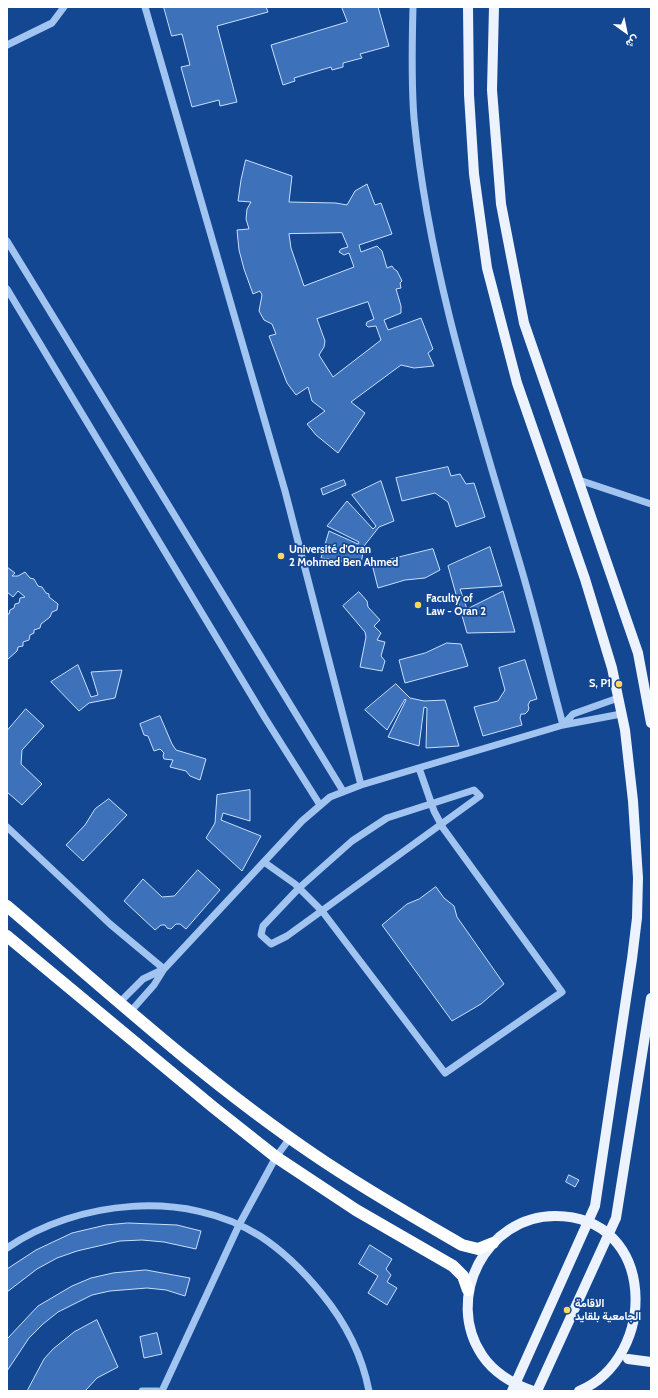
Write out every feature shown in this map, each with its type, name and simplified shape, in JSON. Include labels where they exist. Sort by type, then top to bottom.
[{"type":"highway","points":[[7,906],[212,1079],[290,1138],[369,1191],[462,1245],[478,1249],[493,1243]]},
{"type":"highway","points":[[7,936],[207,1102],[276,1157],[356,1210],[453,1266],[463,1276],[468,1290]]},
{"type":"main road","points":[[468,7],[469,95],[474,174],[487,268],[517,383],[585,579],[612,668],[621,714],[633,801],[638,878],[637,918],[630,975],[595,1206],[514,1388]]},
{"type":"main road","points":[[494,7],[492,90],[501,204],[524,323],[638,653],[651,723]]},
{"type":"main road","points":[[537,1391],[616,1218],[651,998]]},
{"type":"main road","points":[[533,1391],[514,1388],[482,1355],[472,1335],[467,1313],[468,1290],[477,1265],[493,1243],[511,1229],[538,1218],[561,1217],[589,1222],[610,1234],[623,1246],[633,1260],[641,1276],[645,1299]]},
{"type":"main road","points":[[579,1391],[594,1386],[612,1374],[628,1359],[636,1344]]},
{"type":"main road","points":[[628,1359],[651,1362]]},
{"type":"street","points":[[7,45],[52,23],[64,7]]},
{"type":"street","points":[[145,7],[285,490],[361,785]]},
{"type":"street","points":[[413,7],[412,83],[414,118],[429,227],[438,272],[476,420],[522,572],[563,724]]},
{"type":"street","points":[[7,241],[342,791]]},
{"type":"street","points":[[7,289],[266,718],[320,804]]},
{"type":"street","points":[[579,480],[651,504]]},
{"type":"street","points":[[563,724],[573,714],[618,698]]},
{"type":"street","points":[[131,1011],[154,985],[164,969],[264,862],[320,804],[330,797],[342,791],[361,785],[563,724],[621,714]]},
{"type":"street","points":[[264,862],[299,888],[322,911],[445,1073],[562,992],[441,824],[431,803],[419,768]]},
{"type":"street","points":[[474,790],[480,796],[441,824],[287,936],[271,944],[261,936],[263,926],[299,888],[352,841],[380,822],[387,818],[431,803],[474,790]]},
{"type":"street","points":[[7,827],[110,924],[164,969]]},
{"type":"street","points":[[120,1002],[143,979],[164,969]]},
{"type":"street","points":[[162,1391],[239,1225],[276,1157],[290,1138]]},
{"type":"street","points":[[7,1248],[33,1231],[58,1221],[82,1213],[112,1208],[150,1206],[185,1210],[210,1215],[239,1225],[261,1236],[285,1256],[310,1279],[330,1304],[347,1330],[360,1358],[369,1391]]},
{"type":"street","points":[[142,1391],[158,1391]]},
{"type":"building","points":[[164,7],[266,7],[268,12],[217,26],[237,102],[220,106],[219,100],[192,107],[181,67],[190,65],[182,34],[172,36]]},
{"type":"building","points":[[342,7],[378,7],[389,46],[360,54],[362,58],[343,63],[343,67],[332,70],[331,67],[294,78],[295,81],[283,85],[271,45],[347,22]]},
{"type":"building","points":[[246,160],[292,176],[289,202],[336,203],[347,205],[355,191],[367,184],[375,205],[381,203],[392,234],[359,245],[361,252],[377,246],[382,251],[387,268],[392,266],[397,271],[402,281],[400,283],[401,288],[396,289],[401,306],[401,313],[384,320],[388,330],[421,318],[433,349],[428,353],[434,366],[414,368],[401,365],[351,402],[365,413],[338,453],[316,435],[307,424],[325,411],[312,401],[308,387],[296,395],[287,383],[269,336],[276,334],[272,324],[264,320],[259,311],[262,295],[260,291],[253,294],[244,269],[239,250],[237,230],[249,229],[246,219],[247,209],[251,202],[238,201]],"holes":[[[342,233],[348,247],[341,249],[339,252],[344,255],[349,253],[354,267],[304,286],[291,248],[289,234]],[[368,302],[374,319],[367,322],[366,325],[368,327],[376,326],[381,340],[333,377],[319,355],[324,347],[325,341],[317,319]]]},
{"type":"building","points":[[448,467],[451,476],[460,474],[466,484],[474,483],[485,517],[456,527],[448,502],[435,493],[402,501],[396,478]]},
{"type":"building","points":[[344,480],[346,485],[323,495],[321,489]]},
{"type":"building","points":[[381,481],[394,521],[379,527],[364,546],[361,564],[321,558],[329,531],[358,544],[359,542],[327,526],[347,501],[373,529],[376,526],[352,495]]},
{"type":"building","points":[[490,547],[502,586],[460,589],[467,609],[503,591],[515,632],[467,633],[448,566]]},
{"type":"building","points":[[433,549],[440,570],[425,578],[405,580],[378,588],[372,564]]},
{"type":"building","points":[[7,567],[15,573],[12,576],[18,576],[25,572],[30,578],[34,579],[38,586],[42,587],[46,593],[49,594],[49,597],[58,604],[57,610],[52,612],[50,617],[41,624],[40,628],[34,630],[34,633],[30,635],[29,640],[23,642],[23,646],[18,647],[17,651],[7,660],[7,614],[9,614],[10,610],[14,608],[15,604],[19,603],[20,598],[25,597],[18,591],[13,597],[7,592]]},
{"type":"building","points":[[359,592],[367,601],[368,607],[380,620],[374,626],[381,633],[377,640],[385,642],[381,656],[385,661],[382,671],[360,667],[366,637],[365,632],[343,606]]},
{"type":"building","points":[[447,643],[461,644],[468,666],[405,683],[399,660],[425,653]]},
{"type":"building","points":[[525,660],[537,699],[530,701],[528,711],[525,714],[521,714],[520,718],[522,725],[483,736],[474,707],[498,701],[505,690],[499,668]]},
{"type":"building","points":[[78,665],[91,697],[98,695],[91,672],[122,670],[115,698],[89,703],[79,711],[51,682]]},
{"type":"building","points":[[396,684],[410,698],[424,701],[445,700],[459,746],[426,748],[427,708],[424,707],[419,746],[388,737],[406,700],[405,699],[387,730],[365,710]]},
{"type":"building","points":[[26,709],[44,726],[22,750],[21,764],[42,784],[22,805],[7,792],[7,731]]},
{"type":"building","points":[[160,716],[176,750],[206,759],[200,780],[190,776],[186,771],[170,767],[173,760],[164,759],[164,753],[160,749],[154,751],[148,736],[144,735],[140,724]]},
{"type":"building","points":[[250,790],[250,821],[223,813],[221,820],[261,836],[242,871],[206,838],[215,823],[217,795]]},
{"type":"building","points":[[109,799],[127,815],[83,861],[66,845],[85,825],[95,809]]},
{"type":"building","points":[[198,870],[220,890],[186,929],[180,924],[176,924],[171,929],[167,928],[165,925],[161,925],[155,930],[124,901],[143,879],[162,897],[174,896]]},
{"type":"building","points":[[436,887],[444,898],[454,906],[457,917],[504,984],[481,1004],[452,1021],[382,925],[407,904],[419,899]]},
{"type":"building","points":[[569,1175],[579,1180],[575,1187],[566,1182]]},
{"type":"building","points":[[128,1223],[177,1225],[201,1231],[196,1249],[164,1242],[142,1240],[120,1241],[77,1251],[57,1258],[37,1269],[7,1292],[7,1269],[36,1250],[72,1233],[106,1225]]},
{"type":"building","points":[[370,1245],[392,1259],[386,1269],[391,1275],[387,1282],[397,1288],[387,1305],[368,1293],[378,1276],[359,1264]]},
{"type":"building","points":[[146,1270],[190,1278],[185,1296],[166,1290],[147,1288],[110,1291],[92,1295],[58,1312],[43,1324],[29,1338],[7,1371],[7,1339],[38,1306],[72,1286],[91,1278],[113,1273]]},
{"type":"building","points":[[97,1320],[118,1367],[97,1378],[85,1391],[27,1391],[44,1359],[53,1349],[74,1332]]},
{"type":"building","points":[[157,1333],[162,1354],[144,1358],[140,1337]]},
{"type":"place","name":"Université d'Oran 2 Mohmed Ben Ahmed","points":[[281,556]]},
{"type":"place","name":"Faculty of Law - Oran 2","points":[[418,605]]},
{"type":"place","name":"S, P1","points":[[619,684]]},
{"type":"place","name":"الاقامة الجامعية بلقايد","points":[[567,1310]]}]
